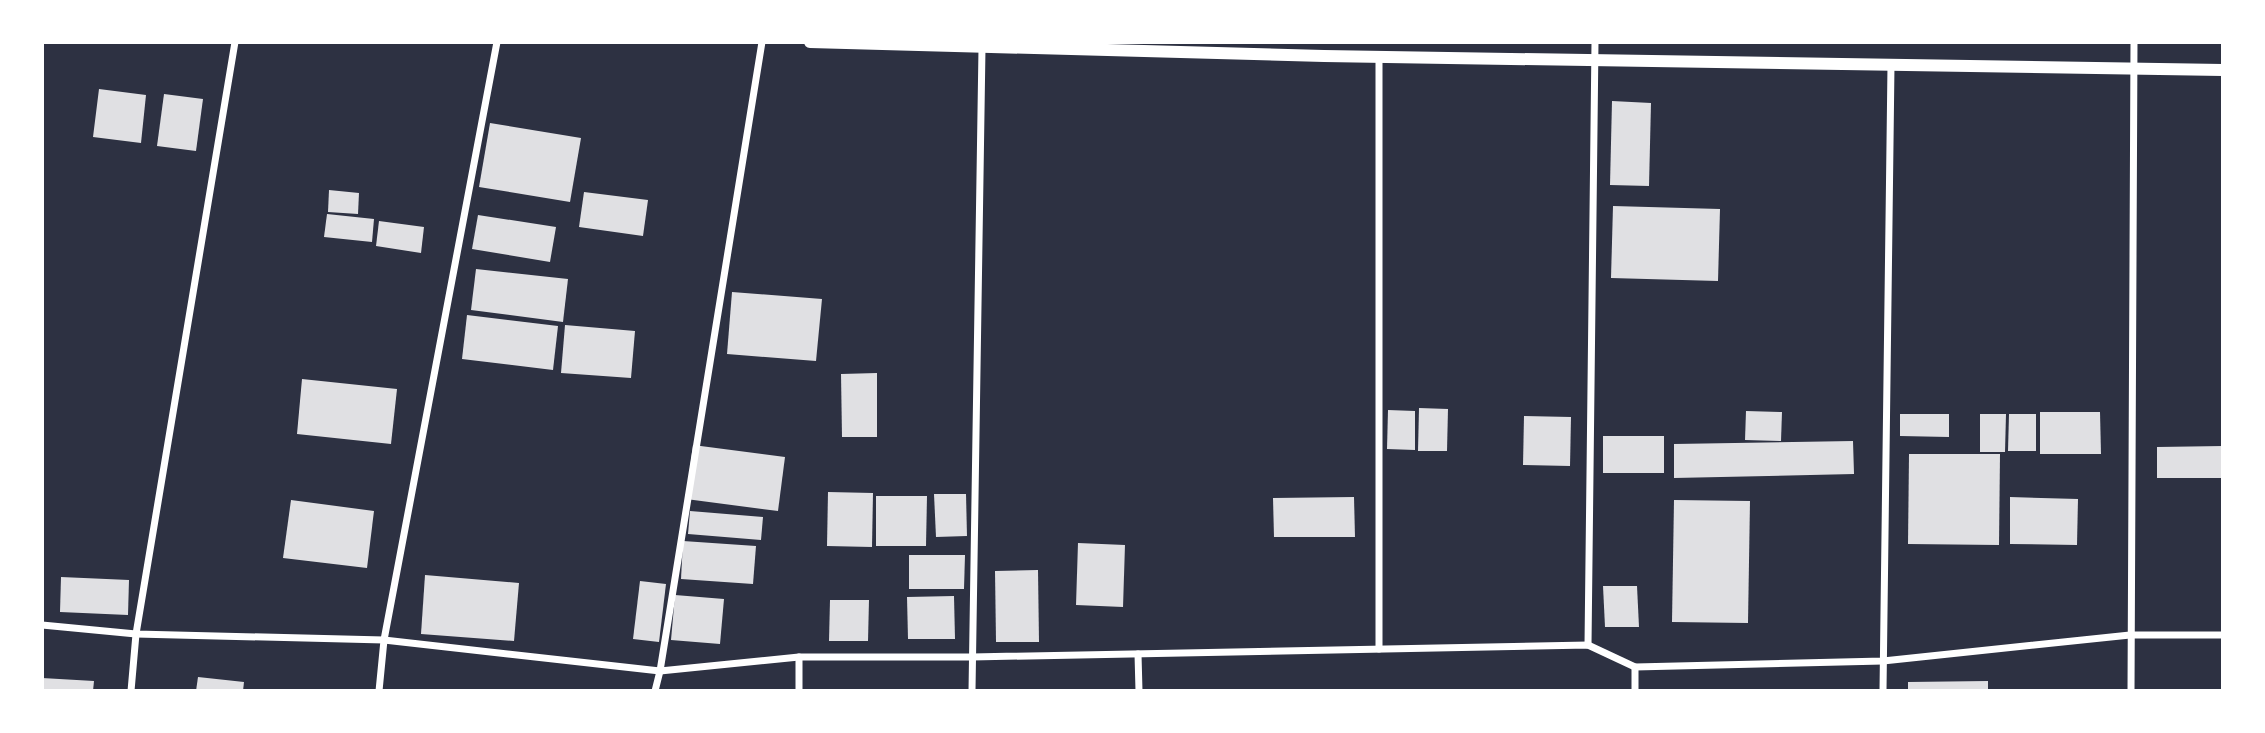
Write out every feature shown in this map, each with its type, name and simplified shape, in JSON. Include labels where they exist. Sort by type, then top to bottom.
[{"type":"street","points":[[131,691],[136,634],[235,42]]},
{"type":"street","points":[[379,691],[384,640],[497,42]]},
{"type":"street","points":[[654,691],[660,671],[762,42]]},
{"type":"street","points":[[810,42],[1379,57],[2223,70]]},
{"type":"street","points":[[1588,645],[1595,42]]},
{"type":"street","points":[[2131,691],[2134,42]]},
{"type":"street","points":[[972,691],[982,48]]},
{"type":"street","points":[[1379,57],[1379,649]]},
{"type":"street","points":[[1883,691],[1891,65]]},
{"type":"street","points":[[42,625],[136,634],[384,640],[660,671],[799,657],[972,657],[1588,645],[1635,667],[1883,661],[2130,635],[2223,635]]},
{"type":"street","points":[[1138,654],[1139,691]]},
{"type":"street","points":[[799,657],[799,691]]},
{"type":"street","points":[[1635,667],[1635,691]]},
{"type":"building","points":[[99,89],[146,95],[141,143],[93,137]]},
{"type":"building","points":[[164,94],[203,99],[196,151],[157,146]]},
{"type":"building","points":[[1612,101],[1651,103],[1649,186],[1610,185]]},
{"type":"building","points":[[490,123],[581,138],[570,202],[479,187]]},
{"type":"building","points":[[329,190],[359,193],[358,214],[328,212]]},
{"type":"building","points":[[584,192],[648,200],[643,236],[579,227]]},
{"type":"building","points":[[1613,206],[1720,209],[1718,281],[1611,278]]},
{"type":"building","points":[[327,214],[374,219],[372,242],[324,237]]},
{"type":"building","points":[[478,215],[556,227],[550,262],[472,249]]},
{"type":"building","points":[[379,221],[424,227],[421,253],[376,246]]},
{"type":"building","points":[[476,269],[568,279],[563,322],[471,310]]},
{"type":"building","points":[[732,292],[822,299],[816,361],[727,354]]},
{"type":"building","points":[[467,315],[558,326],[553,370],[462,359]]},
{"type":"building","points":[[565,325],[635,331],[631,378],[561,373]]},
{"type":"building","points":[[877,373],[877,437],[842,437],[841,374]]},
{"type":"building","points":[[302,379],[397,389],[391,444],[297,434]]},
{"type":"building","points":[[1419,408],[1448,409],[1447,451],[1418,451]]},
{"type":"building","points":[[1388,410],[1415,411],[1415,450],[1387,449]]},
{"type":"building","points":[[1746,411],[1782,412],[1781,441],[1745,440]]},
{"type":"building","points":[[2040,412],[2100,412],[2101,454],[2040,454]]},
{"type":"building","points":[[1900,414],[1949,414],[1949,437],[1900,436]]},
{"type":"building","points":[[1980,414],[2006,414],[2005,452],[1980,452]]},
{"type":"building","points":[[2009,414],[2036,414],[2036,451],[2008,451]]},
{"type":"building","points":[[1524,416],[1571,417],[1570,466],[1523,465]]},
{"type":"building","points":[[1603,436],[1664,436],[1664,473],[1603,473]]},
{"type":"building","points":[[1853,441],[1854,474],[1674,478],[1674,444]]},
{"type":"building","points":[[693,445],[785,457],[778,511],[686,499]]},
{"type":"building","points":[[2223,446],[2223,478],[2157,478],[2157,447]]},
{"type":"building","points":[[1909,454],[2000,454],[1999,545],[1908,544]]},
{"type":"building","points":[[828,492],[873,493],[872,547],[827,546]]},
{"type":"building","points":[[934,494],[966,494],[967,536],[936,537]]},
{"type":"building","points":[[876,496],[927,496],[926,546],[876,546]]},
{"type":"building","points":[[1354,497],[1355,537],[1274,537],[1273,498]]},
{"type":"building","points":[[2010,497],[2078,499],[2077,545],[2010,544]]},
{"type":"building","points":[[291,500],[374,511],[367,568],[283,558]]},
{"type":"building","points":[[1674,500],[1750,501],[1748,623],[1672,622]]},
{"type":"building","points":[[690,511],[763,517],[761,540],[688,534]]},
{"type":"building","points":[[683,541],[756,546],[753,584],[681,579]]},
{"type":"building","points":[[1078,543],[1125,545],[1123,607],[1076,605]]},
{"type":"building","points":[[909,555],[965,555],[964,589],[909,589]]},
{"type":"building","points":[[1038,570],[1039,642],[996,642],[995,571]]},
{"type":"building","points":[[425,575],[519,583],[514,641],[421,634]]},
{"type":"building","points":[[61,577],[129,580],[128,615],[60,612]]},
{"type":"building","points":[[640,581],[666,584],[659,642],[633,639]]},
{"type":"building","points":[[1603,586],[1637,586],[1639,627],[1605,627]]},
{"type":"building","points":[[675,595],[724,599],[720,644],[671,640]]},
{"type":"building","points":[[954,596],[955,639],[908,639],[907,597]]},
{"type":"building","points":[[830,600],[869,600],[868,641],[829,641]]},
{"type":"building","points":[[198,677],[244,682],[243,691],[196,691]]},
{"type":"building","points":[[42,678],[94,681],[93,691],[42,691]]},
{"type":"building","points":[[1988,681],[1988,691],[1908,691],[1908,682]]}]
